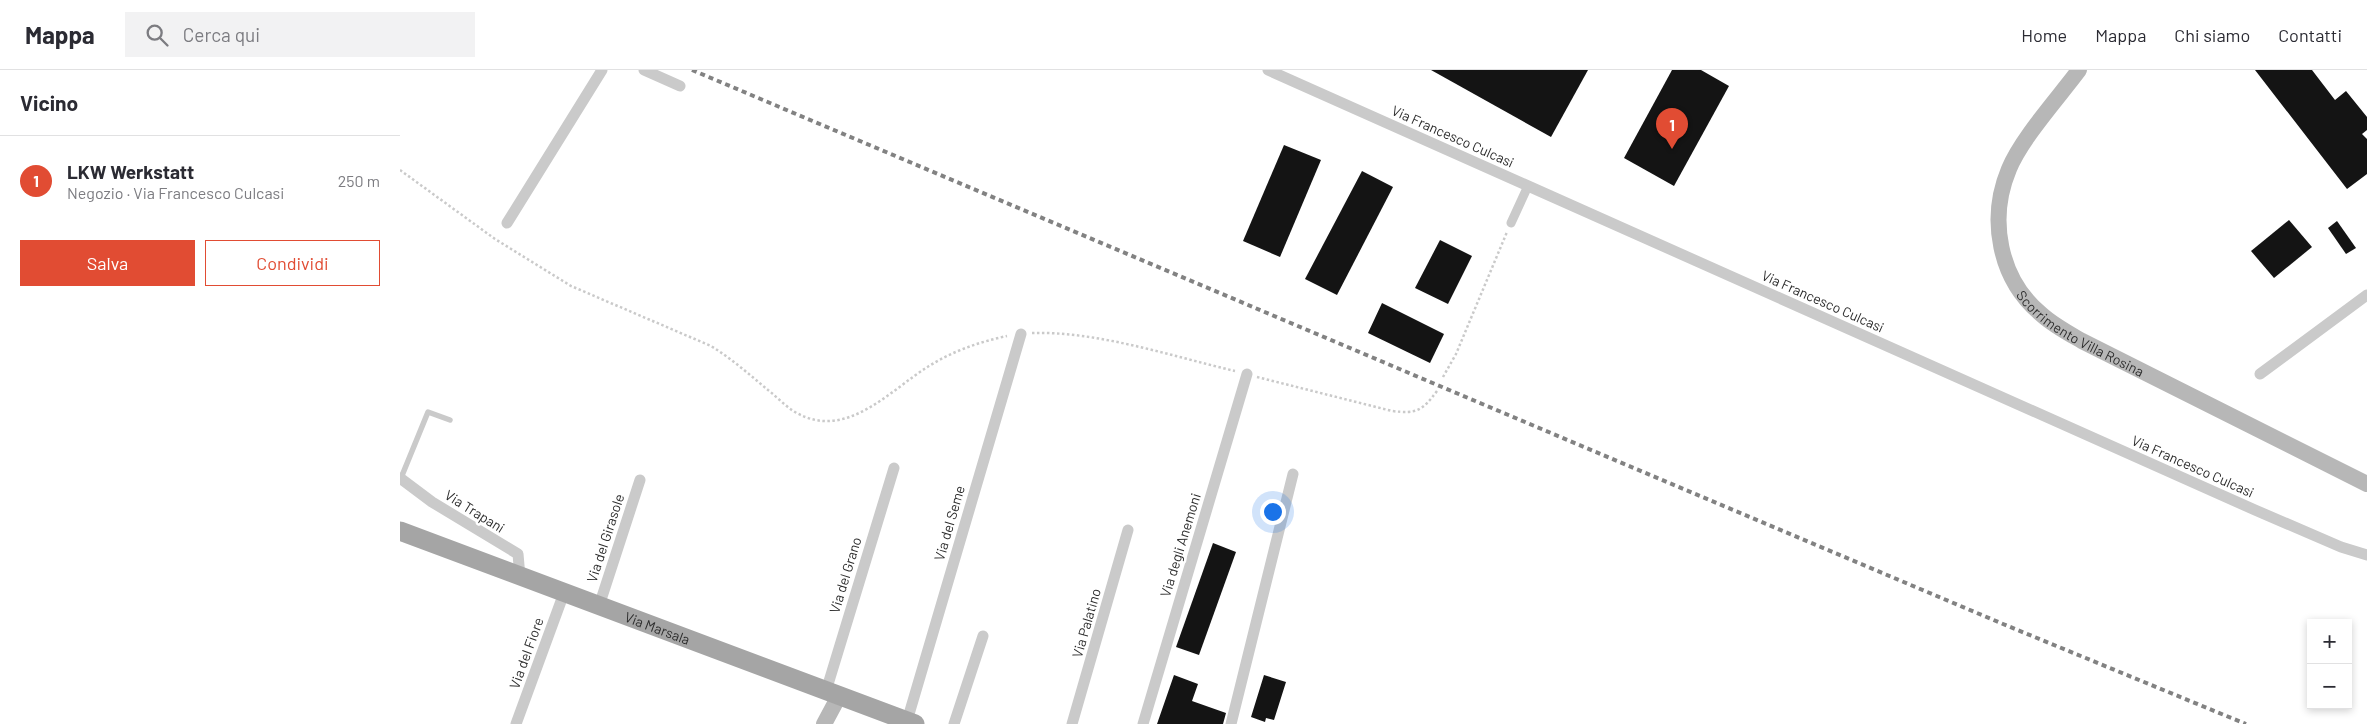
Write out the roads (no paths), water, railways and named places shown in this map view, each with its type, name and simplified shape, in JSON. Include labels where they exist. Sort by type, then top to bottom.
[{"type":"main road","name":"Scorrimento Villa Rosina","points":[[2079,70],[2025,142],[2009,167],[2001,192],[1998,214],[2000,243],[2006,266],[2019,290],[2041,315],[2082,340],[2367,484]]},
{"type":"main road","name":"Via Marsala","points":[[400,532],[911,722]]},
{"type":"main road","points":[[824,724],[832,693]]},
{"type":"street","points":[[507,223],[602,70]]},
{"type":"street","points":[[644,70],[680,86]]},
{"type":"street","name":"Via Francesco Culcasi","points":[[1268,70],[2246,506],[2341,547],[2367,555]]},
{"type":"street","points":[[1510,223],[1528,186]]},
{"type":"street","points":[[2260,374],[2367,295]]},
{"type":"street","name":"Via del Seme","points":[[911,722],[1021,334]]},
{"type":"street","name":"Via degli Anemoni","points":[[1143,724],[1247,374]]},
{"type":"street","name":"Via del Grano","points":[[832,693],[894,468]]},
{"type":"street","points":[[1231,724],[1293,474]]},
{"type":"street","name":"Via Trapani","points":[[400,478],[440,507],[518,554],[520,577]]},
{"type":"street","name":"Via del Girasole","points":[[599,606],[640,480]]},
{"type":"street","name":"Via Palatino","points":[[1072,724],[1128,530]]},
{"type":"street","name":"Via del Fiore","points":[[516,724],[564,593]]},
{"type":"street","points":[[954,724],[983,636]]},
{"type":"lane","points":[[400,478],[428,412],[450,420]]},
{"type":"railway","points":[[692,70],[2003,624],[2246,724]]},
{"type":"place","name":"LKW Werkstatt","points":[[1672,149]]}]
